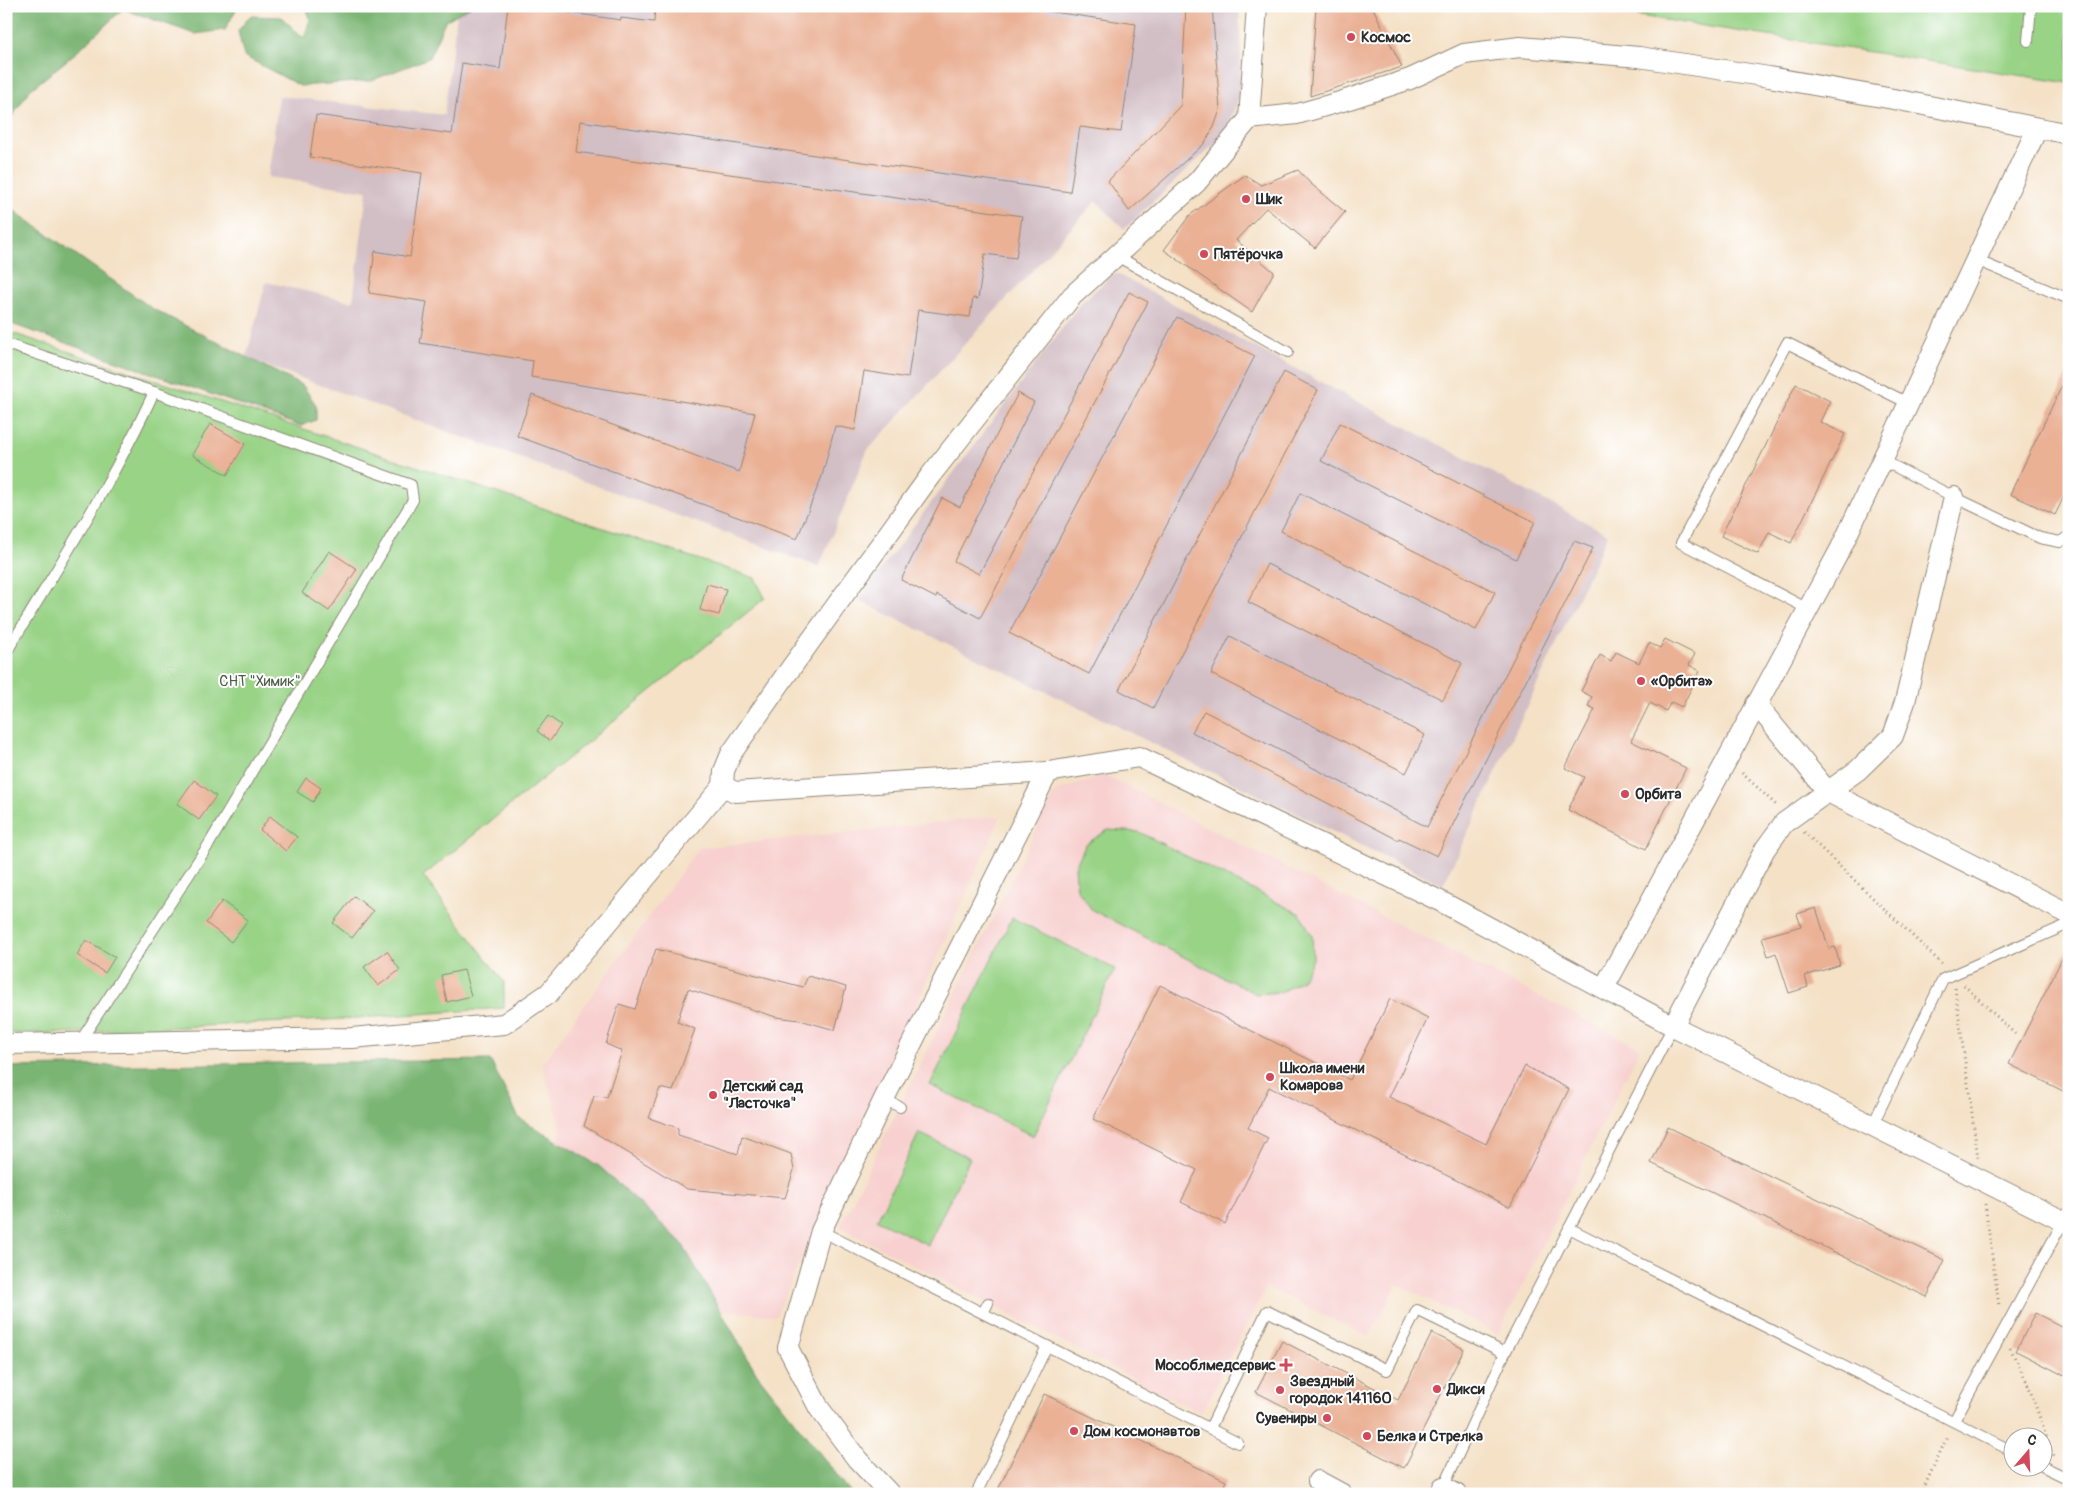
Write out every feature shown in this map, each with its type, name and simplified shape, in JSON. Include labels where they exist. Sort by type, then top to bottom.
[{"type":"street","points":[[6,1044],[352,1038],[504,1024],[549,993],[723,786],[724,771],[731,754],[930,476],[1072,296],[1197,182],[1249,119],[1257,6]]},
{"type":"street","points":[[1249,119],[1297,114],[1343,101],[1410,79],[1464,54],[1520,48],[1639,57],[1899,100],[2069,134]]},
{"type":"street","points":[[1604,988],[1841,548],[2037,129]]},
{"type":"street","points":[[1673,1026],[1765,849],[1784,823],[1858,770],[1893,736],[1905,702],[1954,497]]},
{"type":"street","points":[[1756,704],[1828,792],[2069,914]]},
{"type":"street","points":[[723,786],[735,792],[1048,772],[1139,757],[1440,901],[1673,1026],[2066,1223]]},
{"type":"street","points":[[890,1494],[857,1459],[819,1408],[788,1348],[821,1231],[892,1103],[1048,772]]},
{"type":"street","points":[[1318,1482],[1342,1494]]},
{"type":"lane","points":[[2028,41],[2031,6]]},
{"type":"lane","points":[[1115,255],[1288,352]]},
{"type":"lane","points":[[1976,260],[2069,299]]},
{"type":"lane","points":[[1808,609],[1681,543],[1786,343],[1908,403]]},
{"type":"lane","points":[[6,344],[154,392],[411,485],[413,500],[209,844],[79,1043]]},
{"type":"lane","points":[[6,653],[129,447],[154,392]]},
{"type":"lane","points":[[1882,460],[2040,538],[2060,542],[2069,536]]},
{"type":"lane","points":[[1872,1126],[1943,979],[2069,924]]},
{"type":"lane","points":[[1447,1492],[1505,1353],[1673,1026]]},
{"type":"lane","points":[[1954,1421],[2002,1330],[2066,1223]]},
{"type":"lane","points":[[1569,1228],[2002,1446]]},
{"type":"lane","points":[[821,1231],[1238,1443]]},
{"type":"lane","points":[[983,1314],[988,1303]]},
{"type":"lane","points":[[1210,1428],[1267,1311],[1387,1370],[1417,1310],[1505,1353]]},
{"type":"lane","points":[[976,1494],[1047,1346]]},
{"type":"lane","points":[[2052,1471],[2064,1477]]},
{"type":"path","points":[[1728,758],[2015,1034]]},
{"type":"path","points":[[1954,975],[2002,1330],[2028,1384],[2064,1477]]},
{"type":"path","points":[[1922,1494],[1954,1421]]},
{"type":"shaded area","points":[[458,6],[1239,6],[1241,53],[1239,98],[1223,136],[1124,229],[1096,201],[867,451],[819,567],[246,358],[266,282],[353,302],[367,191],[268,177],[279,96],[444,115]]},
{"type":"shaded area","points":[[1115,273],[1608,534],[1443,885],[858,600],[1081,303]]},
{"type":"shaded area","name":"Школа имени Комарова","points":[[1105,775],[1640,1048],[1498,1334],[1397,1284],[1369,1337],[1266,1287],[1201,1413],[840,1227],[1055,792]]},
{"type":"shaded area","name":"Детский сад \"Ласточка\"","points":[[1001,816],[776,1316],[540,1290],[561,1127],[542,1064],[699,848]]},
{"type":"green space","points":[[6,6],[238,6],[225,30],[195,34],[123,9],[72,56],[30,90],[6,125]]},
{"type":"green space","points":[[306,6],[471,6],[445,21],[429,58],[370,81],[300,86],[244,56],[238,31],[250,16],[281,17],[304,38],[310,19]]},
{"type":"green space","points":[[1576,6],[2069,6],[2069,83]]},
{"type":"green space","points":[[6,205],[153,309],[303,386],[316,405],[316,420],[301,426],[6,322]]},
{"type":"green space","name":"СНТ \"Химик\"","points":[[6,331],[755,578],[765,598],[423,876],[504,982],[504,1008],[345,1019],[61,1033],[6,1033]]},
{"type":"green space","points":[[1108,830],[1139,832],[1300,914],[1312,935],[1313,959],[1302,980],[1281,992],[1256,994],[1092,910],[1077,889],[1075,867],[1086,844]]},
{"type":"green space","points":[[1012,918],[1115,969],[1033,1136],[930,1085]]},
{"type":"green space","points":[[490,1060],[519,1118],[599,1166],[681,1242],[757,1374],[852,1494],[6,1494],[6,1067]]},
{"type":"green space","points":[[919,1133],[970,1158],[928,1245],[877,1220]]},
{"type":"building","points":[[508,6],[521,6],[621,20],[621,18],[654,22],[655,6],[1012,6],[1136,24],[1121,132],[1080,127],[1070,192],[580,121],[576,152],[1022,216],[1016,258],[985,254],[978,299],[973,298],[970,317],[918,310],[908,378],[864,371],[855,430],[835,426],[822,476],[797,539],[517,436],[532,395],[739,472],[755,413],[531,377],[533,361],[420,343],[427,302],[369,293],[375,251],[410,257],[422,173],[310,157],[316,115],[452,134],[462,63],[500,69]]},
{"type":"building","points":[[1186,6],[1212,6],[1220,110],[1214,127],[1204,144],[1129,211],[1108,181],[1181,105]]},
{"type":"building","name":"Космос","points":[[1316,6],[1372,6],[1402,67],[1310,96]]},
{"type":"building","points":[[1298,170],[1310,183],[1345,212],[1315,248],[1266,208],[1236,240],[1274,272],[1252,312],[1164,250],[1190,215],[1245,175],[1261,185]]},
{"type":"building","points":[[1129,292],[1148,302],[980,618],[937,595],[936,598],[901,580],[942,498],[960,507],[1018,393],[1034,402],[954,561],[979,574]]},
{"type":"building","points":[[1177,317],[1255,356],[1089,674],[1009,633]]},
{"type":"building","points":[[2069,371],[2069,486],[2055,515],[2010,494]]},
{"type":"building","points":[[1284,372],[1318,390],[1153,708],[1119,690]]},
{"type":"building","points":[[1796,384],[1830,401],[1820,422],[1845,434],[1791,543],[1769,532],[1758,554],[1721,536]]},
{"type":"building","points":[[1340,423],[1535,522],[1516,559],[1321,461]]},
{"type":"building","points":[[210,424],[245,444],[227,475],[192,455]]},
{"type":"building","points":[[1300,493],[1495,592],[1476,630],[1281,531]]},
{"type":"building","points":[[1574,541],[1593,548],[1437,856],[1399,838],[1398,840],[1192,732],[1204,711],[1427,827]]},
{"type":"building","points":[[329,551],[357,569],[329,611],[302,593]]},
{"type":"building","points":[[1267,564],[1462,663],[1443,700],[1248,602]]},
{"type":"building","points":[[707,584],[726,589],[719,615],[700,610]]},
{"type":"building","points":[[1230,636],[1425,735],[1406,773],[1211,674]]},
{"type":"building","points":[[1665,639],[1695,654],[1689,665],[1700,671],[1682,707],[1671,702],[1666,711],[1650,703],[1631,741],[1686,768],[1646,849],[1568,810],[1584,777],[1565,768],[1595,709],[1588,706],[1592,697],[1581,691],[1600,655],[1611,661],[1616,652],[1639,663],[1649,643],[1660,648]]},
{"type":"building","points":[[548,716],[561,725],[550,741],[537,731]]},
{"type":"building","points":[[306,778],[321,788],[313,802],[297,792]]},
{"type":"building","points":[[194,780],[216,796],[199,820],[177,804]]},
{"type":"building","points":[[270,816],[297,837],[286,851],[260,830]]},
{"type":"building","points":[[354,896],[373,911],[352,938],[333,923]]},
{"type":"building","points":[[222,901],[248,920],[231,942],[206,923]]},
{"type":"building","points":[[1816,908],[1829,949],[1835,947],[1840,965],[1805,976],[1808,987],[1789,993],[1776,953],[1768,956],[1762,937],[1801,926],[1797,914]]},
{"type":"building","points":[[86,940],[115,957],[105,973],[77,955]]},
{"type":"building","points":[[2069,945],[2069,1094],[2009,1064]]},
{"type":"building","points":[[656,949],[803,987],[808,976],[846,987],[835,1030],[800,1020],[776,1017],[688,989],[677,1022],[695,1029],[673,1091],[660,1088],[649,1118],[678,1128],[678,1135],[738,1154],[742,1136],[791,1154],[794,1170],[785,1198],[687,1189],[584,1126],[594,1096],[607,1097],[622,1051],[606,1044],[619,1004],[635,1009]]},
{"type":"building","points":[[387,951],[400,970],[378,986],[364,967]]},
{"type":"building","points":[[464,970],[471,996],[447,1002],[441,975]]},
{"type":"building","points":[[1160,985],[1350,1080],[1390,999],[1428,1018],[1389,1097],[1486,1144],[1525,1066],[1569,1089],[1510,1207],[1269,1087],[1248,1128],[1268,1138],[1225,1224],[1181,1202],[1197,1170],[1093,1119]]},
{"type":"building","points":[[1668,1127],[1945,1260],[1927,1297],[1651,1163]]},
{"type":"building","points":[[2035,1313],[2069,1330],[2069,1378],[2016,1351]]},
{"type":"building","points":[[1432,1333],[1464,1349],[1404,1468],[1256,1392],[1282,1341],[1398,1400]]},
{"type":"building","name":"Дом космонавтов","points":[[1044,1394],[1226,1481],[1220,1494],[996,1494]]},
{"type":"place","name":"Космос","points":[[1351,37]]},
{"type":"place","name":"Шик","points":[[1246,199]]},
{"type":"place","name":"Пятёрочка","points":[[1204,254]]},
{"type":"place","name":"«Орбита»","points":[[1641,681]]},
{"type":"place","name":"Орбита","points":[[1625,794]]},
{"type":"place","name":"Школа имени Комарова","points":[[1270,1077]]},
{"type":"place","name":"Детский сад \"Ласточка\"","points":[[713,1095]]},
{"type":"place","name":"Мособлмедсервис","points":[[1286,1365]]},
{"type":"place","name":"Дикси","points":[[1437,1389]]},
{"type":"place","name":"Звездный городок 141160","points":[[1280,1390]]},
{"type":"place","name":"Сувениры","points":[[1327,1418]]},
{"type":"place","name":"Дом космонавтов","points":[[1074,1431]]},
{"type":"place","name":"Белка и Стрелка","points":[[1367,1436]]}]
